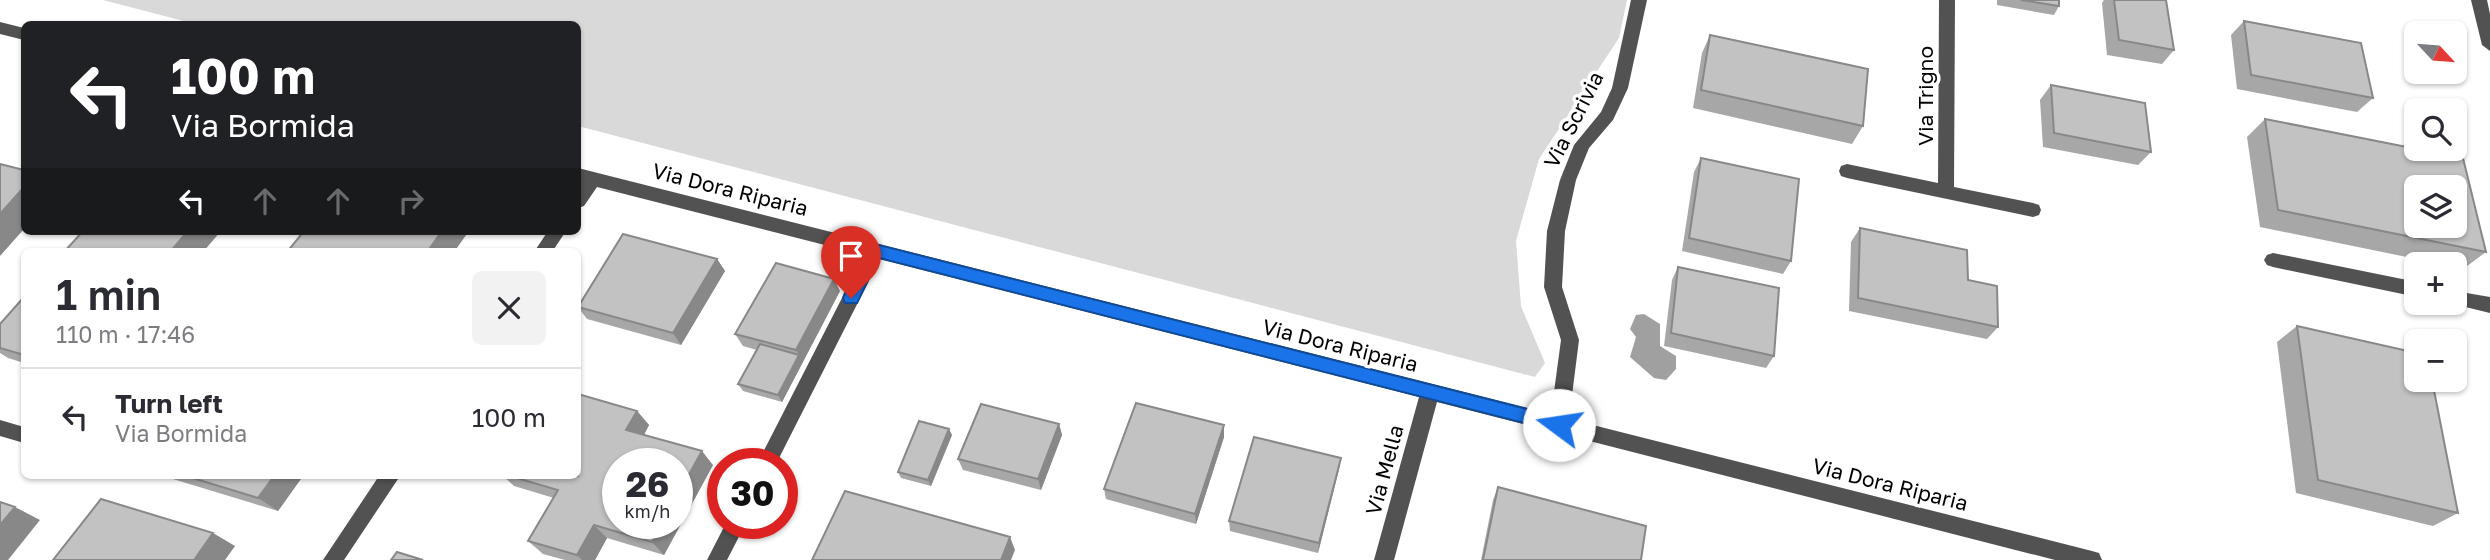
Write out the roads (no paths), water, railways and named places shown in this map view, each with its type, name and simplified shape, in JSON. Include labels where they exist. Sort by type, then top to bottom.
[{"type":"street","name":"Via Scrivia","points":[[1559,425],[1570,340],[1553,287],[1556,231],[1568,180],[1582,145],[1607,116],[1620,88],[1639,0]]},
{"type":"street","name":"Via Trigno","points":[[1946,192],[1947,0]]},
{"type":"street","points":[[2479,0],[2490,45]]},
{"type":"street","points":[[0,27],[21,33]]},
{"type":"street","points":[[1847,172],[2033,210]]},
{"type":"street","name":"Via Dora Riparia","points":[[585,177],[2088,559]]},
{"type":"street","points":[[774,448],[875,250]]},
{"type":"street","points":[[2273,260],[2404,287]]},
{"type":"street","points":[[2467,300],[2490,305]]},
{"type":"street","name":"Via Mella","points":[[1384,560],[1430,392]]},
{"type":"street","points":[[0,428],[21,434]]},
{"type":"street","points":[[332,560],[388,479]]},
{"type":"street","points":[[717,560],[728,539]]}]
